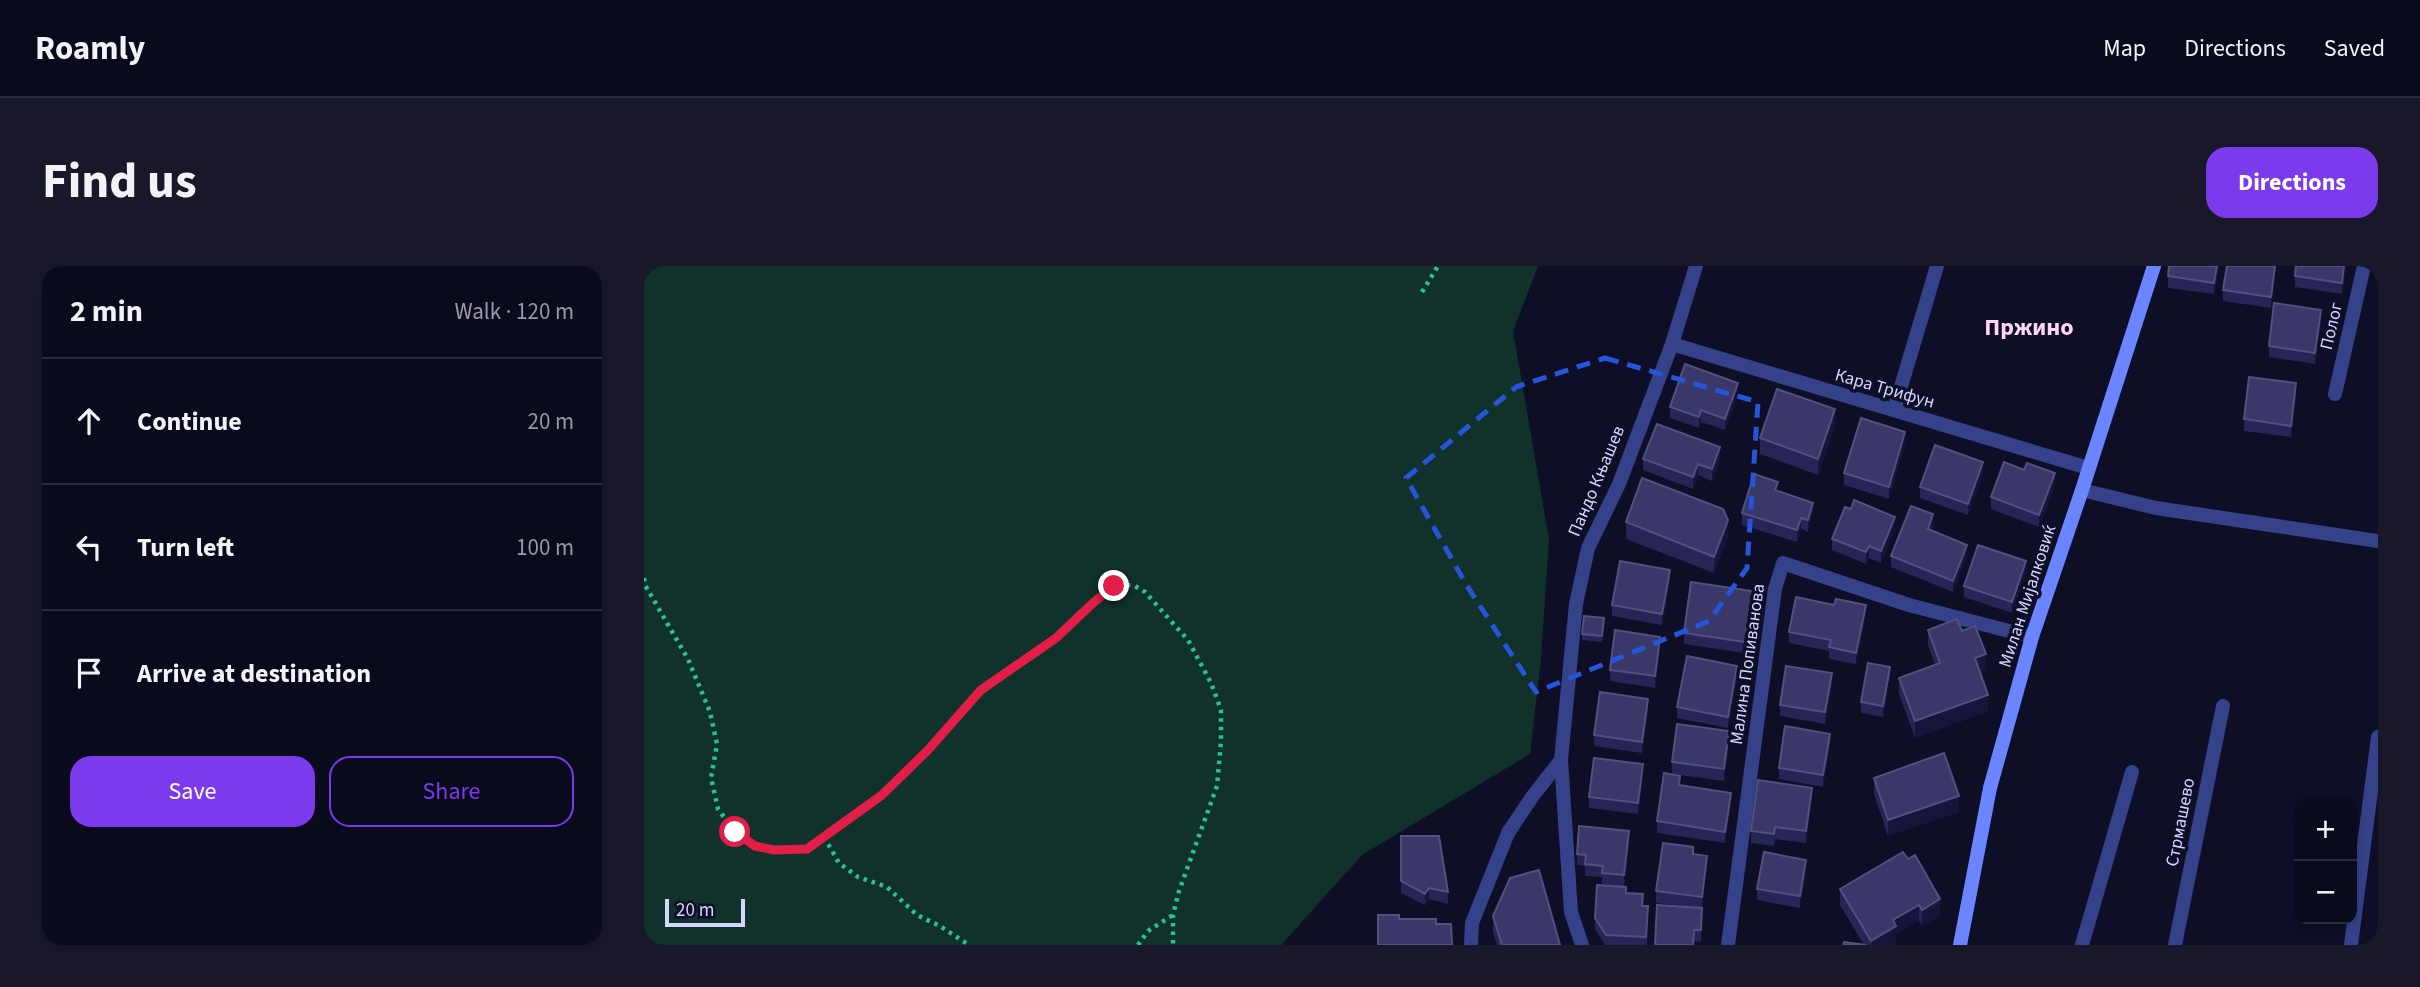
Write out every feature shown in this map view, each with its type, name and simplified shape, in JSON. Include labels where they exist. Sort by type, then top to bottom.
[{"type":"street","name":"Пандо Књашев","points":[[1582,945],[1571,912],[1561,760],[1576,604],[1588,548],[1619,484],[1672,344],[1696,266]]},
{"type":"street","points":[[1894,410],[1937,266]]},
{"type":"street","name":"Милан Мијалковиќ","points":[[1960,945],[1990,788],[2032,637],[2154,266]]},
{"type":"street","name":"Полог","points":[[2335,394],[2364,266]]},
{"type":"street","name":"Кара Трифун","points":[[1672,344],[2088,468]]},
{"type":"street","points":[[2082,491],[2156,508],[2378,541]]},
{"type":"street","name":"Малина Попиванова","points":[[1728,945],[1775,589],[1783,563],[1909,605],[2032,637]]},
{"type":"street","name":"Стрмашево","points":[[2175,945],[2223,706]]},
{"type":"street","points":[[2351,945],[2378,737]]},
{"type":"street","points":[[1471,945],[1472,923],[1508,833],[1561,760]]},
{"type":"street","points":[[2082,945],[2132,772]]},
{"type":"path","points":[[1422,292],[1438,266]]},
{"type":"path","points":[[644,578],[645,585],[688,659],[710,712],[717,744],[711,778],[718,810],[735,832],[755,846],[774,850],[807,849],[882,795],[928,750],[981,690],[1056,638],[1114,586],[1133,585],[1145,592],[1188,640],[1212,683],[1221,710],[1217,786],[1179,891],[1172,945]]},
{"type":"path","points":[[824,837],[839,863],[858,877],[887,887],[917,915],[969,945]]},
{"type":"path","points":[[1138,945],[1148,931],[1174,915]]},
{"type":"highlighted area","points":[[1605,358],[1758,402],[1747,568],[1709,621],[1536,692],[1467,586],[1406,478],[1516,387]]},
{"type":"green space","points":[[644,266],[1538,266],[1513,331],[1549,539],[1541,659],[1530,754],[1362,855],[1281,945],[644,945]]},
{"type":"building","points":[[2169,266],[2217,266],[2214,283],[2168,276]]},
{"type":"building","points":[[2227,266],[2275,266],[2271,297],[2223,290]]},
{"type":"building","points":[[2296,266],[2344,266],[2342,283],[2295,276]]},
{"type":"building","points":[[2274,303],[2321,310],[2315,353],[2269,346]]},
{"type":"building","points":[[1685,364],[1738,383],[1725,419],[1701,410],[1699,417],[1670,407]]},
{"type":"building","points":[[2249,377],[2296,383],[2291,426],[2244,419]]},
{"type":"building","points":[[1777,389],[1835,409],[1818,459],[1760,438]]},
{"type":"building","points":[[1861,418],[1905,432],[1889,487],[1844,473]]},
{"type":"building","points":[[1657,424],[1720,447],[1712,469],[1698,464],[1693,477],[1643,459]]},
{"type":"building","points":[[1935,445],[1983,462],[1968,504],[1920,487]]},
{"type":"building","points":[[2004,462],[2024,470],[2027,463],[2055,473],[2039,515],[1991,497]]},
{"type":"building","points":[[1754,474],[1778,482],[1775,490],[1813,503],[1808,520],[1801,518],[1797,530],[1742,513]]},
{"type":"building","points":[[1642,478],[1723,509],[1728,520],[1714,557],[1626,522]]},
{"type":"building","points":[[1854,500],[1895,517],[1881,551],[1869,546],[1866,552],[1832,539],[1845,507],[1851,509]]},
{"type":"building","points":[[1911,506],[1933,514],[1928,529],[1967,545],[1953,581],[1891,556]]},
{"type":"building","points":[[1978,545],[2026,561],[2012,602],[1964,586]]},
{"type":"building","points":[[1620,561],[1670,570],[1662,614],[1612,605]]},
{"type":"building","points":[[1691,582],[1752,591],[1745,642],[1684,633]]},
{"type":"building","points":[[1796,597],[1834,605],[1836,599],[1866,605],[1856,653],[1829,647],[1831,640],[1789,632]]},
{"type":"building","points":[[1584,616],[1604,618],[1602,636],[1582,634]]},
{"type":"building","points":[[1957,619],[1962,631],[1975,626],[1986,654],[1975,658],[1988,695],[1915,721],[1899,678],[1940,663],[1928,630]]},
{"type":"building","points":[[1615,630],[1660,637],[1655,676],[1610,670]]},
{"type":"building","points":[[1687,656],[1737,666],[1728,717],[1677,707]]},
{"type":"building","points":[[1868,663],[1890,667],[1883,706],[1861,702]]},
{"type":"building","points":[[1786,666],[1832,673],[1825,712],[1780,705]]},
{"type":"building","points":[[1600,692],[1648,699],[1642,742],[1594,735]]},
{"type":"building","points":[[1677,724],[1729,731],[1724,769],[1672,762]]},
{"type":"building","points":[[1785,726],[1830,734],[1823,775],[1779,768]]},
{"type":"building","points":[[1944,753],[1959,796],[1888,820],[1874,778]]},
{"type":"building","points":[[1594,758],[1643,764],[1638,803],[1589,797]]},
{"type":"building","points":[[1664,773],[1680,776],[1679,785],[1731,793],[1725,832],[1657,821]]},
{"type":"building","points":[[1758,780],[1812,788],[1806,831],[1775,827],[1774,834],[1751,831]]},
{"type":"building","points":[[1579,826],[1629,831],[1624,875],[1602,873],[1603,866],[1585,864],[1586,855],[1577,854]]},
{"type":"building","points":[[1401,836],[1439,836],[1448,892],[1429,888],[1425,894],[1401,881]]},
{"type":"building","points":[[1663,843],[1693,847],[1693,854],[1707,856],[1702,897],[1656,891]]},
{"type":"building","points":[[1764,852],[1806,860],[1800,896],[1757,889]]},
{"type":"building","points":[[1903,852],[1908,859],[1915,855],[1940,899],[1922,910],[1919,905],[1893,920],[1896,926],[1871,941],[1840,889]]},
{"type":"building","points":[[1539,870],[1560,945],[1502,945],[1493,916],[1510,878]]},
{"type":"building","points":[[1597,885],[1626,887],[1626,893],[1643,894],[1642,906],[1648,906],[1646,937],[1606,935],[1595,918]]},
{"type":"building","points":[[1657,905],[1702,908],[1701,930],[1694,930],[1693,945],[1655,945]]},
{"type":"building","points":[[1378,915],[1399,915],[1399,919],[1436,919],[1436,924],[1451,924],[1452,945],[1378,945]]},
{"type":"building","points":[[1844,942],[1866,945],[1843,945]]},
{"type":"district","name":"Пржино","points":[[2029,327]]},
{"type":"route","points":[[735,832],[755,846],[774,850],[807,849],[882,795],[928,750],[981,690],[1056,638],[1114,586]]}]
